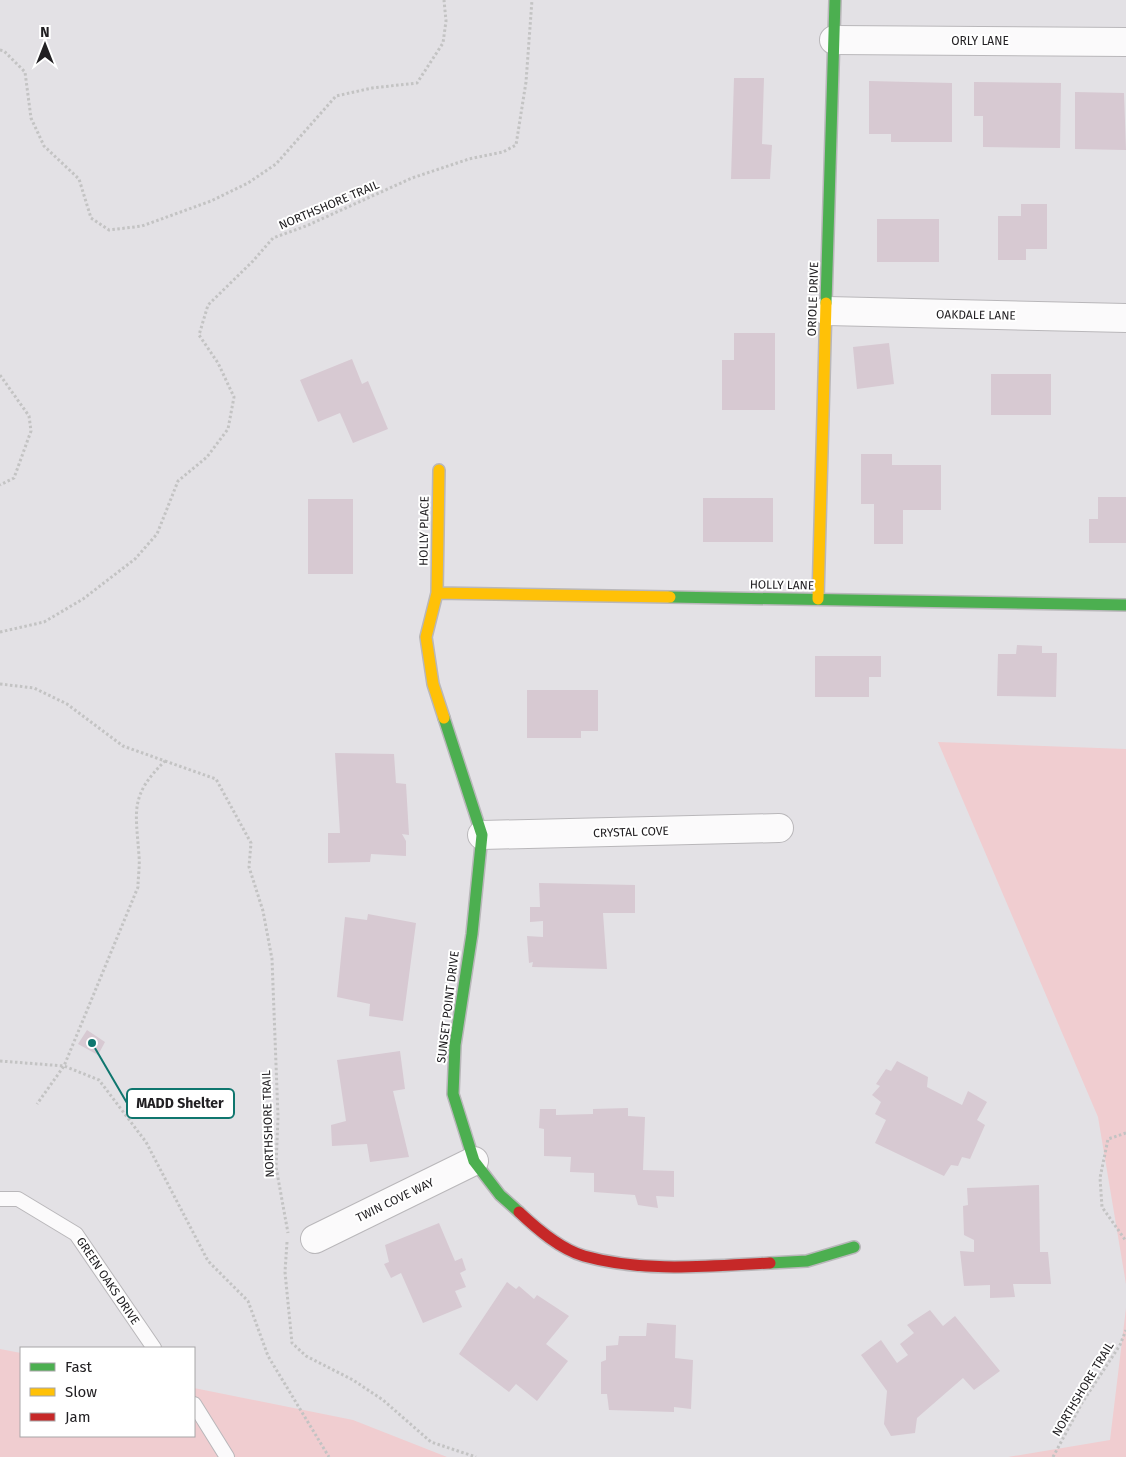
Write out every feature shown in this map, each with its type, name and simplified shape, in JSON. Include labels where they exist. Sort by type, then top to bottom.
[{"type":"street","name":"ORIOLE DRIVE","points":[[818,599],[835,0]]},
{"type":"street","name":"ORLY LANE","points":[[834,40],[1126,42]]},
{"type":"street","name":"OAKDALE LANE","points":[[827,311],[1126,318]]},
{"type":"street","name":"HOLLY PLACE","points":[[437,593],[439,470]]},
{"type":"street","name":"HOLLY LANE","points":[[437,593],[1126,605]]},
{"type":"street","name":"SUNSET POINT DRIVE","points":[[437,593],[426,636],[434,684],[482,835],[472,934],[455,1045],[454,1094],[474,1161],[500,1195],[543,1234],[583,1256],[627,1264],[694,1267],[808,1261],[854,1247]]},
{"type":"street","name":"CRYSTAL COVE","points":[[482,835],[779,828]]},
{"type":"street","name":"TWIN COVE WAY","points":[[315,1239],[474,1161]]},
{"type":"lane","name":"GREEN OAKS DRIVE","points":[[0,1199],[18,1199],[76,1234],[153,1347]]},
{"type":"lane","points":[[195,1405],[213,1431],[227,1457]]},
{"type":"path","points":[[0,50],[4,50],[25,72],[31,118],[44,146],[79,179],[91,218],[109,230],[142,226],[211,201],[248,183],[276,164],[336,96],[372,88],[417,83],[443,43],[446,20],[444,0]]},
{"type":"path","name":"NORTHSHORE TRAIL","points":[[0,632],[44,622],[83,599],[135,559],[158,534],[178,482],[207,457],[228,429],[234,397],[218,363],[199,335],[208,305],[253,262],[273,238],[306,226],[412,178],[469,159],[503,152],[516,145],[526,82],[532,0]]},
{"type":"path","points":[[0,375],[29,416],[31,431],[14,478],[0,486]]},
{"type":"path","name":"NORTHSHORE TRAIL","points":[[0,684],[34,688],[67,704],[123,746],[216,779],[250,843],[249,867],[263,911],[272,959],[278,1118],[276,1167],[288,1229],[285,1272],[292,1342],[306,1356],[353,1380],[382,1400],[431,1442],[476,1457]]},
{"type":"path","points":[[37,1104],[64,1066],[138,887],[139,857],[135,823],[137,801],[149,776],[165,761]]},
{"type":"path","points":[[0,1062],[64,1066],[100,1080],[146,1142],[208,1261],[248,1301],[268,1356],[329,1457]]},
{"type":"path","points":[[1126,1133],[1108,1139],[1100,1178],[1102,1207],[1126,1241]]},
{"type":"path","name":"NORTHSHORE TRAIL","points":[[1053,1457],[1082,1403],[1120,1345],[1126,1330]]},
{"type":"shaded area","points":[[938,742],[1126,749],[1126,1284],[1098,1117]]},
{"type":"shaded area","points":[[1126,1308],[1126,1457],[1008,1457],[1110,1440]]},
{"type":"shaded area","points":[[0,1349],[20,1353],[20,1437],[195,1437],[195,1388],[353,1420],[447,1457],[0,1457]]},
{"type":"building","points":[[734,78],[764,78],[762,144],[772,145],[770,179],[731,179]]},
{"type":"building","points":[[869,81],[952,83],[952,142],[891,142],[891,134],[869,134]]},
{"type":"building","points":[[974,82],[1061,83],[1060,148],[983,147],[983,116],[974,116]]},
{"type":"building","points":[[1075,92],[1124,93],[1126,150],[1075,149]]},
{"type":"building","points":[[1021,204],[1047,204],[1047,249],[1026,249],[1026,260],[998,260],[998,216],[1021,216]]},
{"type":"building","points":[[877,219],[939,219],[939,262],[877,262]]},
{"type":"building","points":[[734,333],[775,333],[775,410],[722,410],[722,360],[734,360]]},
{"type":"building","points":[[889,343],[894,384],[857,389],[853,347]]},
{"type":"building","points":[[352,359],[362,384],[368,381],[388,429],[353,443],[340,413],[318,422],[300,380]]},
{"type":"building","points":[[991,374],[1051,374],[1051,415],[991,415]]},
{"type":"building","points":[[861,454],[892,454],[892,465],[941,465],[941,510],[903,510],[903,544],[874,544],[874,504],[861,504]]},
{"type":"building","points":[[1098,497],[1126,497],[1126,543],[1089,543],[1089,519],[1098,519]]},
{"type":"building","points":[[703,498],[773,498],[773,542],[703,542]]},
{"type":"building","points":[[308,499],[353,499],[353,574],[308,574]]},
{"type":"building","points":[[1017,645],[1042,646],[1042,653],[1057,653],[1056,697],[997,696],[998,654],[1016,654]]},
{"type":"building","points":[[815,656],[881,656],[881,677],[869,677],[869,697],[815,697]]},
{"type":"building","points":[[527,690],[598,690],[598,731],[581,731],[581,738],[527,738]]},
{"type":"building","points":[[335,753],[394,754],[396,783],[406,784],[409,835],[402,834],[406,841],[406,856],[371,854],[370,862],[328,863],[328,833],[340,833]]},
{"type":"building","points":[[539,883],[635,885],[635,913],[603,913],[607,969],[532,967],[533,962],[529,963],[527,936],[543,937],[543,921],[530,922],[530,907],[540,907]]},
{"type":"building","points":[[368,914],[416,923],[403,1021],[369,1016],[370,1004],[337,997],[345,917],[367,920]]},
{"type":"building","points":[[87,1030],[105,1042],[98,1055],[78,1044]]},
{"type":"building","points":[[400,1051],[405,1089],[393,1091],[409,1157],[370,1162],[367,1144],[332,1146],[331,1125],[346,1121],[337,1060]]},
{"type":"building","points":[[897,1061],[928,1077],[927,1087],[962,1105],[968,1091],[987,1102],[977,1120],[985,1125],[970,1159],[962,1157],[958,1166],[951,1165],[944,1176],[875,1143],[886,1120],[875,1114],[881,1102],[872,1095],[880,1086],[876,1084],[886,1069],[891,1071]]},
{"type":"building","points":[[628,1108],[628,1116],[645,1117],[643,1170],[674,1171],[674,1197],[656,1196],[658,1208],[638,1205],[635,1195],[594,1192],[594,1173],[570,1172],[571,1157],[544,1156],[544,1129],[539,1128],[540,1109],[556,1109],[556,1115],[593,1114],[593,1109]]},
{"type":"building","points":[[1039,1185],[1040,1252],[1048,1252],[1051,1284],[1013,1284],[1015,1297],[990,1298],[990,1285],[964,1286],[960,1251],[974,1252],[974,1240],[964,1235],[963,1206],[968,1205],[967,1188]]},
{"type":"building","points":[[439,1223],[455,1261],[462,1258],[466,1270],[460,1273],[466,1287],[455,1291],[462,1307],[423,1323],[401,1273],[391,1278],[384,1264],[389,1262],[385,1245]]},
{"type":"building","points":[[507,1282],[516,1289],[519,1286],[534,1299],[537,1295],[569,1316],[546,1344],[568,1361],[537,1401],[516,1384],[509,1392],[459,1354]]},
{"type":"building","points":[[930,1310],[943,1326],[955,1316],[1000,1371],[974,1390],[963,1378],[917,1418],[915,1433],[891,1436],[884,1424],[887,1391],[861,1355],[881,1340],[897,1363],[908,1355],[900,1344],[914,1333],[907,1325]]},
{"type":"building","points":[[647,1323],[676,1325],[675,1358],[693,1360],[691,1409],[674,1407],[674,1412],[609,1410],[607,1394],[601,1394],[601,1362],[606,1360],[606,1346],[618,1345],[619,1336],[646,1336]]},
{"type":"traffic: fast","points":[[826,303],[835,0]]},
{"type":"traffic: fast","points":[[670,597],[1126,605]]},
{"type":"traffic: fast","points":[[444,718],[482,835],[472,934],[455,1045],[453,1094],[474,1161],[500,1195],[519,1212]]},
{"type":"traffic: fast","points":[[770,1263],[807,1261],[854,1247]]},
{"type":"traffic: slow","points":[[818,599],[826,303]]},
{"type":"traffic: slow","points":[[439,470],[437,593],[426,637],[433,684],[444,718]]},
{"type":"traffic: slow","points":[[437,593],[670,597]]},
{"type":"traffic: jam","points":[[519,1212],[541,1232],[566,1249],[584,1256],[607,1261],[630,1265],[677,1267],[770,1263]]},
{"type":"place","name":"MADD Shelter","points":[[92,1043]]}]
